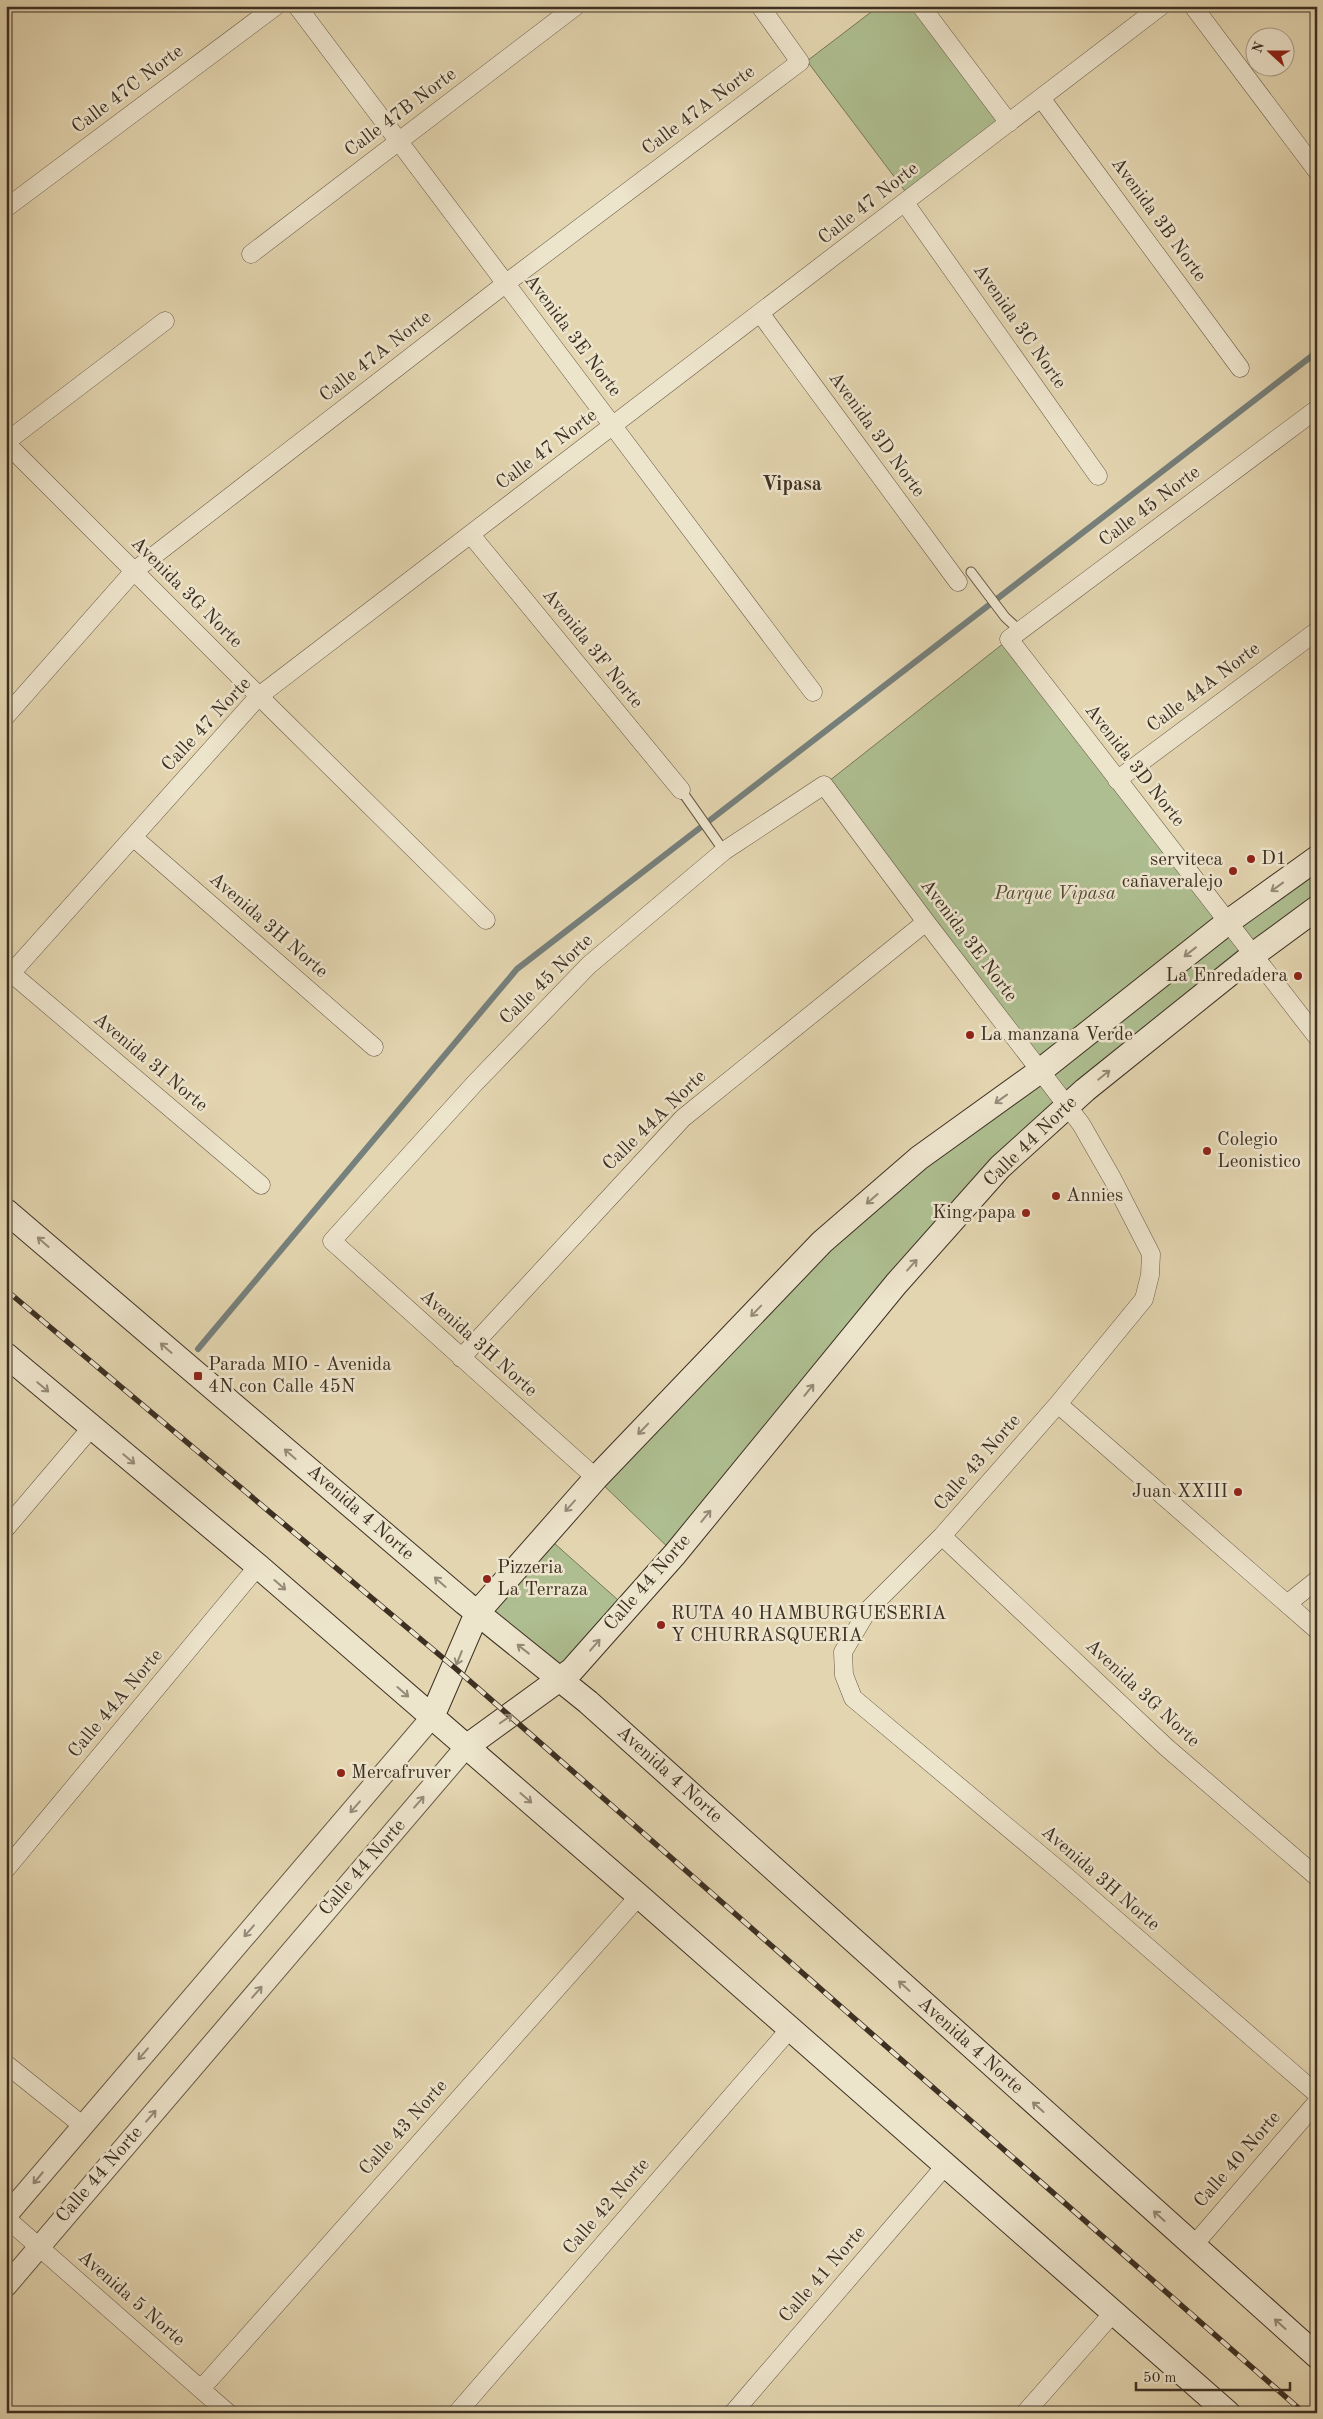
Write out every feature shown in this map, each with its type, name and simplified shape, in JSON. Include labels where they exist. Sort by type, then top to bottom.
[{"type":"main road","points":[[432,1717],[477,1613],[596,1478],[822,1242],[920,1158],[1040,1071],[1228,922],[1317,858]]},
{"type":"main road","name":"Calle 44 Norte","points":[[466,1747],[572,1670],[675,1554],[902,1276],[1000,1167],[1067,1106],[1253,955],[1317,908]]},
{"type":"main road","name":"Avenida 4 Norte","points":[[6,1211],[477,1613],[561,1679],[1317,2356]]},
{"type":"main road","points":[[6,1356],[258,1566],[639,1896],[789,2030],[1228,2413]]},
{"type":"street","name":"Calle 47C Norte","points":[[6,208],[276,6]]},
{"type":"street","name":"Avenida 3E Norte","points":[[297,6],[813,692]]},
{"type":"street","name":"Calle 47B Norte","points":[[251,254],[576,6]]},
{"type":"street","name":"Calle 47A Norte","points":[[6,716],[134,571],[505,284],[800,62],[760,6]]},
{"type":"street","points":[[921,6],[1009,123]]},
{"type":"street","name":"Calle 47 Norte","points":[[9,976],[259,696],[1161,6]]},
{"type":"street","points":[[1193,6],[1317,171]]},
{"type":"street","name":"Avenida 3B Norte","points":[[1042,98],[1240,368]]},
{"type":"street","name":"Avenida 3C Norte","points":[[905,202],[1098,476]]},
{"type":"street","name":"Avenida 3D Norte","points":[[760,313],[964,577]]},
{"type":"street","points":[[6,442],[164,320]]},
{"type":"street","name":"Calle 45 Norte","points":[[1014,635],[1317,409]]},
{"type":"street","name":"Avenida 3G Norte","points":[[6,442],[486,920]]},
{"type":"street","name":"Avenida 3F Norte","points":[[471,535],[685,796]]},
{"type":"street","name":"Calle 44A Norte","points":[[1118,780],[1317,631]]},
{"type":"street","name":"Avenida 3D Norte","points":[[1014,635],[1118,780],[1317,1037]]},
{"type":"street","name":"Avenida 3E Norte","points":[[824,785],[1081,1124],[1112,1178],[1151,1254]]},
{"type":"street","name":"Calle 45 Norte","points":[[332,1241],[475,1083],[589,965],[724,852],[824,785]]},
{"type":"street","name":"Avenida 3H Norte","points":[[133,837],[374,1047]]},
{"type":"street","name":"Calle 44A Norte","points":[[461,1358],[683,1118],[926,922]]},
{"type":"street","name":"Avenida 3I Norte","points":[[9,976],[261,1185]]},
{"type":"street","name":"Avenida 3H Norte","points":[[332,1241],[596,1478]]},
{"type":"street","name":"Calle 43 Norte","points":[[853,1698],[844,1675],[843,1652],[868,1610],[942,1536],[1058,1404],[1144,1299],[1150,1275],[1151,1254]]},
{"type":"street","points":[[1058,1404],[1317,1630]]},
{"type":"street","points":[[6,1528],[91,1428]]},
{"type":"street","name":"Avenida 3G Norte","points":[[942,1536],[1166,1747],[1317,1877]]},
{"type":"street","name":"Calle 44A Norte","points":[[6,1870],[258,1566]]},
{"type":"street","points":[[1287,1604],[1317,1580]]},
{"type":"street","name":"Avenida 3H Norte","points":[[853,1698],[1061,1872],[1317,2094]]},
{"type":"street","points":[[6,2217],[82,2125],[432,1717]]},
{"type":"street","name":"Calle 44 Norte","points":[[6,2286],[466,1747]]},
{"type":"street","name":"Calle 43 Norte","points":[[201,2389],[639,1896]]},
{"type":"street","name":"Calle 42 Norte","points":[[457,2413],[789,2030]]},
{"type":"street","points":[[6,2064],[82,2125]]},
{"type":"street","name":"Calle 40 Norte","points":[[1192,2246],[1317,2102]]},
{"type":"street","name":"Calle 41 Norte","points":[[733,2413],[945,2166]]},
{"type":"street","name":"Avenida 5 Norte","points":[[6,2217],[228,2413]]},
{"type":"street","points":[[1025,2413],[1113,2313]]},
{"type":"lane","points":[[964,577],[988,594],[1005,617],[1014,635]]},
{"type":"lane","points":[[685,796],[724,852]]},
{"type":"green space","points":[[879,6],[915,6],[1004,122],[908,195],[807,61]]},
{"type":"green space","name":"Parque Vipasa","points":[[1009,639],[1228,922],[1317,858],[1317,908],[1067,1106],[675,1554],[596,1478],[822,1242],[1040,1071],[824,785]]},
{"type":"green space","points":[[545,1535],[627,1608],[561,1679],[477,1613]]},
{"type":"waterway","points":[[198,1349],[517,969],[1317,352]]},
{"type":"railway","points":[[6,1290],[455,1668],[1304,2413]]},
{"type":"place","name":"D1","points":[[1251,859]]},
{"type":"place","name":"serviteca cañaveralejo","points":[[1233,871]]},
{"type":"place","name":"La Enredadera","points":[[1298,976]]},
{"type":"place","name":"La manzana Verde","points":[[970,1035]]},
{"type":"place","name":"Colegio Leonistico","points":[[1207,1151]]},
{"type":"place","name":"Annies","points":[[1056,1196]]},
{"type":"place","name":"King papa","points":[[1026,1213]]},
{"type":"place","name":"Parada MIO - Avenida 4N con Calle 45N","points":[[198,1376]]},
{"type":"place","name":"Juan XXIII","points":[[1238,1492]]},
{"type":"place","name":"Pizzeria La Terraza","points":[[487,1579]]},
{"type":"place","name":"RUTA 40 HAMBURGUESERIA Y CHURRASQUERIA","points":[[661,1625]]},
{"type":"place","name":"Mercafruver","points":[[341,1773]]},
{"type":"district","name":"Vipasa","points":[[792,485]]}]
